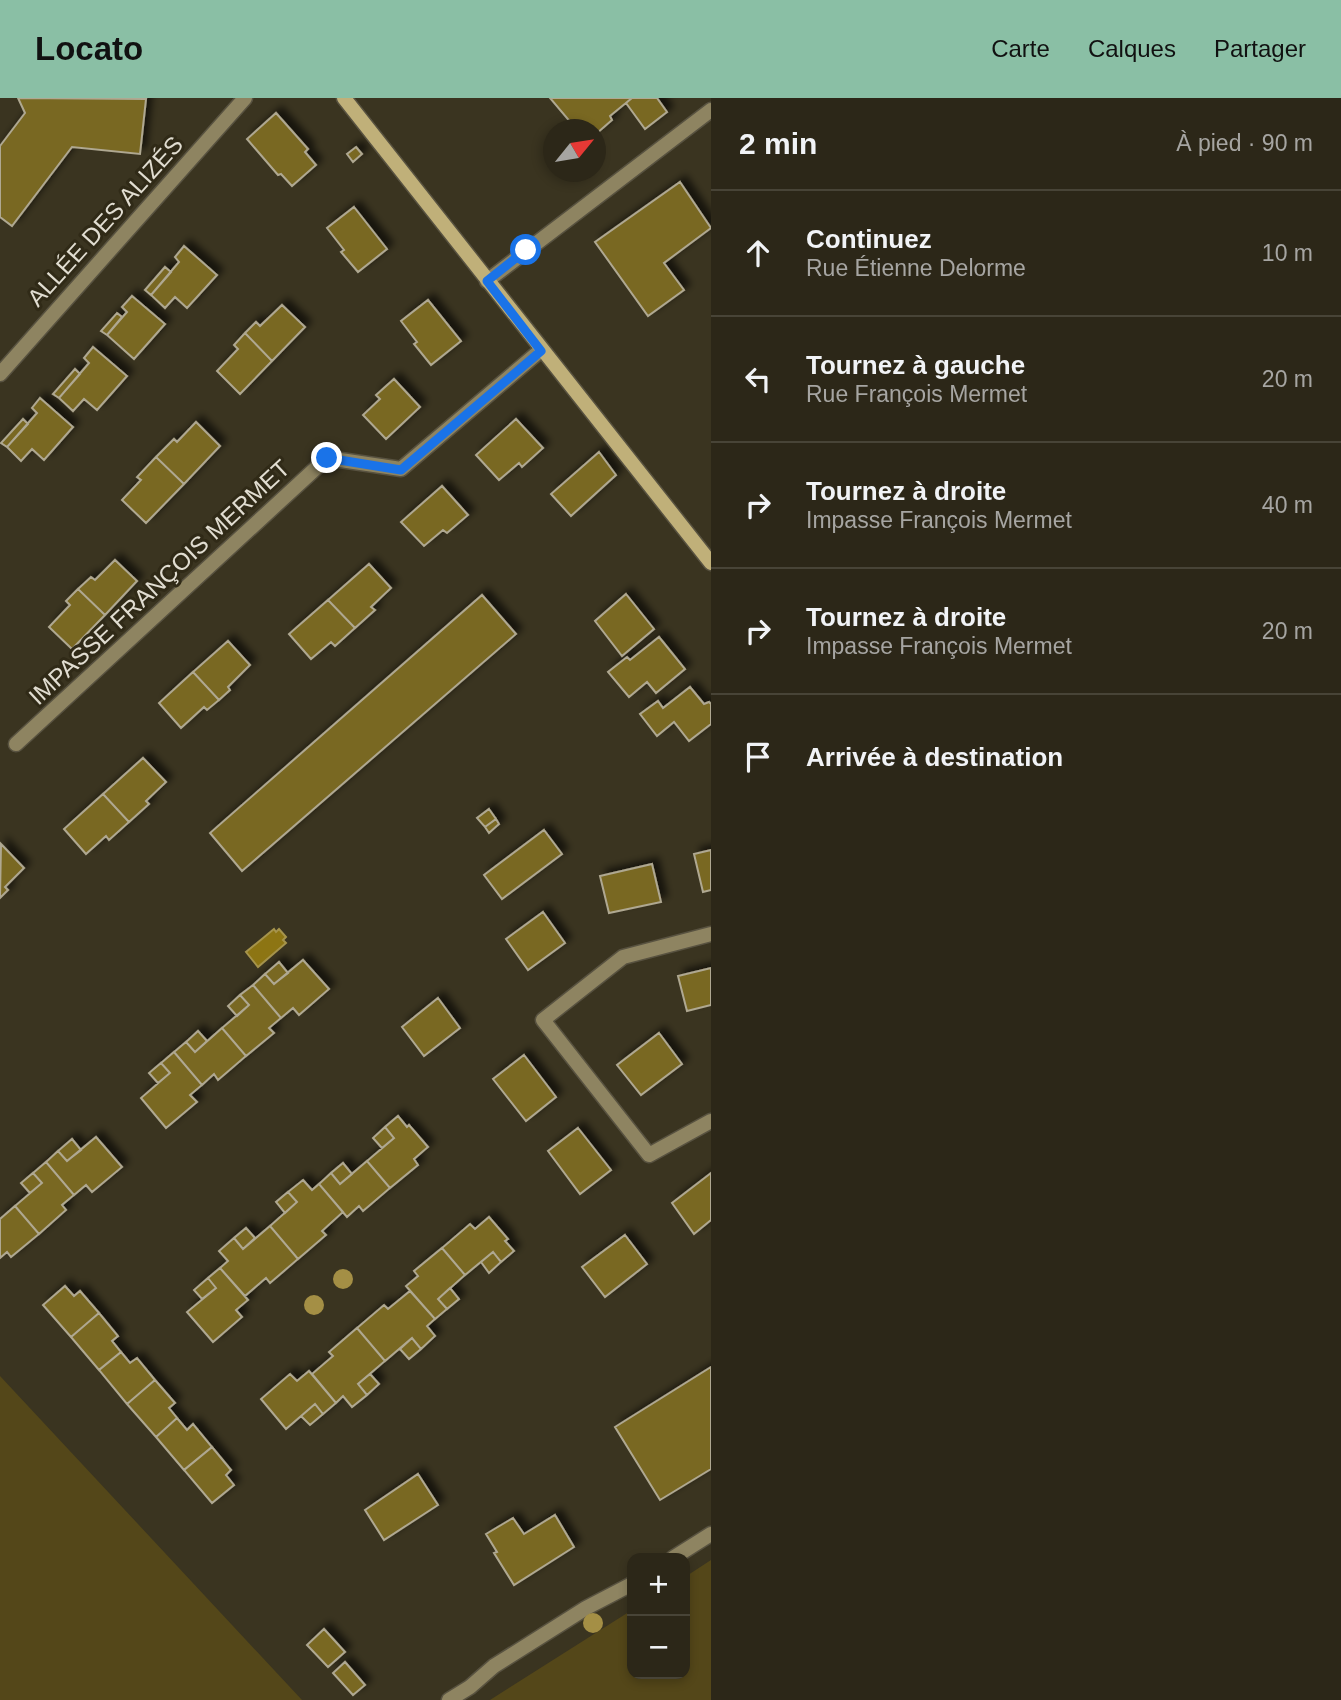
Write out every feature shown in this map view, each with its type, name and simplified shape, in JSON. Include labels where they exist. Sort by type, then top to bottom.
[{"type":"main road","points":[[344,98],[711,564]]},
{"type":"street","name":"ALLÉE DES ALIZÉS","points":[[0,374],[245,98]]},
{"type":"street","points":[[487,281],[711,110]]},
{"type":"street","name":"IMPASSE FRANÇOIS MERMET","points":[[16,744],[327,458],[401,470],[541,351]]},
{"type":"street","points":[[711,934],[623,957],[543,1020],[649,1155],[711,1121]]},
{"type":"street","points":[[681,1553],[711,1534]]},
{"type":"street","points":[[449,1700],[506,1659],[586,1608],[627,1587]]},
{"type":"shaded area","points":[[274,929],[276,932],[279,929],[286,937],[283,940],[286,943],[258,967],[246,952]]},
{"type":"shaded area","points":[[0,1376],[302,1700],[0,1700]]},
{"type":"shaded area","points":[[711,1560],[711,1700],[490,1700],[627,1613],[627,1679],[690,1679],[690,1574]]},
{"type":"building","points":[[18,98],[146,99],[140,154],[72,147],[12,226],[0,217],[0,146],[25,113]]},
{"type":"building","points":[[550,98],[632,98],[610,116],[612,120],[606,125],[606,119],[568,119]]},
{"type":"building","points":[[632,98],[657,98],[667,112],[645,129],[626,103]]},
{"type":"building","points":[[276,113],[308,149],[305,152],[316,165],[292,186],[281,174],[278,175],[247,139]]},
{"type":"building","points":[[356,147],[362,154],[353,162],[347,154]]},
{"type":"building","points":[[680,182],[711,228],[664,263],[684,290],[648,316],[595,242]]},
{"type":"building","points":[[354,207],[387,249],[358,272],[341,252],[344,250],[327,228]]},
{"type":"building","points":[[184,246],[217,275],[187,308],[175,297],[165,308],[151,295],[179,262],[175,257]]},
{"type":"building","points":[[165,267],[171,272],[151,295],[145,290]]},
{"type":"building","points":[[132,296],[165,324],[134,359],[107,335],[127,312],[122,307]]},
{"type":"building","points":[[428,300],[461,341],[431,365],[414,344],[417,342],[401,321]]},
{"type":"building","points":[[282,305],[305,327],[272,361],[245,333],[256,322],[260,326]]},
{"type":"building","points":[[117,313],[122,317],[107,335],[101,331]]},
{"type":"building","points":[[245,333],[272,361],[240,394],[217,371],[238,349],[234,345]]},
{"type":"building","points":[[93,347],[127,376],[97,410],[84,399],[73,411],[59,398],[89,363],[84,358]]},
{"type":"building","points":[[75,369],[80,374],[59,398],[53,394]]},
{"type":"building","points":[[394,379],[420,407],[386,439],[363,415],[380,399],[376,395]]},
{"type":"building","points":[[40,398],[73,427],[44,460],[32,449],[21,461],[7,447],[37,413],[32,408]]},
{"type":"building","points":[[23,419],[28,424],[7,447],[1,443]]},
{"type":"building","points":[[516,419],[543,448],[522,467],[519,463],[499,480],[476,455]]},
{"type":"building","points":[[196,422],[220,446],[184,484],[156,457],[174,439],[177,442]]},
{"type":"building","points":[[599,452],[616,475],[571,516],[551,494]]},
{"type":"building","points":[[156,457],[184,484],[146,523],[122,500],[141,480],[137,477]]},
{"type":"building","points":[[442,486],[468,515],[447,533],[443,530],[424,546],[401,522]]},
{"type":"building","points":[[115,560],[137,581],[105,615],[78,589],[91,577],[95,580]]},
{"type":"building","points":[[369,564],[391,588],[371,607],[375,610],[355,628],[328,600]]},
{"type":"building","points":[[78,589],[105,615],[72,649],[49,627],[70,605],[66,601]]},
{"type":"building","points":[[626,594],[654,629],[622,656],[595,621]]},
{"type":"building","points":[[482,595],[516,634],[242,871],[210,833]]},
{"type":"building","points":[[328,600],[355,628],[335,646],[331,642],[311,659],[289,634]]},
{"type":"building","points":[[659,637],[685,669],[656,693],[647,682],[629,697],[608,672],[627,657],[630,660]]},
{"type":"building","points":[[228,641],[250,665],[219,700],[193,672]]},
{"type":"building","points":[[193,672],[219,700],[207,710],[204,707],[181,728],[159,703]]},
{"type":"building","points":[[690,687],[704,704],[711,704],[711,724],[689,741],[674,722],[657,736],[640,714],[658,701],[663,708]]},
{"type":"building","points":[[143,758],[166,782],[146,801],[149,804],[129,822],[103,794]]},
{"type":"building","points":[[103,794],[129,822],[109,840],[106,836],[86,854],[64,829]]},
{"type":"building","points":[[489,809],[496,819],[485,827],[477,818]]},
{"type":"building","points":[[496,819],[499,824],[489,833],[485,827]]},
{"type":"building","points":[[544,830],[562,854],[502,899],[484,875]]},
{"type":"building","points":[[1,844],[24,868],[5,887],[8,890],[0,898]]},
{"type":"building","points":[[711,850],[711,890],[703,892],[694,854]]},
{"type":"building","points":[[652,864],[661,902],[609,913],[600,876]]},
{"type":"building","points":[[543,912],[565,943],[528,970],[506,939]]},
{"type":"building","points":[[303,960],[329,989],[299,1015],[293,1008],[281,1018],[253,985],[265,974],[274,984]]},
{"type":"building","points":[[279,962],[288,973],[274,984],[265,974]]},
{"type":"building","points":[[711,968],[711,1005],[687,1011],[678,976]]},
{"type":"building","points":[[253,985],[281,1018],[269,1028],[274,1033],[246,1056],[222,1028],[249,1005],[240,995]]},
{"type":"building","points":[[240,995],[249,1005],[237,1016],[228,1006]]},
{"type":"building","points":[[438,998],[460,1028],[424,1056],[402,1027]]},
{"type":"building","points":[[222,1028],[246,1056],[218,1080],[214,1074],[202,1085],[174,1052],[186,1042],[195,1052]]},
{"type":"building","points":[[198,1031],[207,1041],[195,1052],[186,1042]]},
{"type":"building","points":[[659,1033],[682,1064],[641,1095],[617,1065]]},
{"type":"building","points":[[174,1052],[202,1085],[190,1095],[197,1102],[166,1128],[141,1098],[170,1073],[161,1063]]},
{"type":"building","points":[[524,1055],[556,1097],[526,1121],[493,1079]]},
{"type":"building","points":[[161,1063],[170,1073],[158,1083],[149,1073]]},
{"type":"building","points":[[398,1116],[428,1147],[414,1159],[418,1165],[390,1188],[367,1161],[394,1138],[385,1127]]},
{"type":"building","points":[[385,1127],[394,1138],[382,1148],[373,1138]]},
{"type":"building","points":[[578,1128],[611,1170],[580,1194],[548,1151]]},
{"type":"building","points":[[96,1137],[122,1167],[92,1192],[86,1185],[74,1195],[46,1162],[58,1151],[67,1161]]},
{"type":"building","points":[[72,1139],[81,1150],[67,1161],[58,1151]]},
{"type":"building","points":[[367,1161],[390,1188],[363,1211],[359,1206],[347,1217],[319,1184],[331,1173],[340,1184]]},
{"type":"building","points":[[46,1162],[74,1195],[62,1205],[66,1210],[39,1234],[15,1206],[42,1183],[33,1173]]},
{"type":"building","points":[[343,1163],[352,1174],[340,1184],[331,1173]]},
{"type":"building","points":[[33,1173],[42,1183],[30,1193],[21,1183]]},
{"type":"building","points":[[711,1173],[711,1220],[694,1234],[672,1203]]},
{"type":"building","points":[[303,1180],[312,1190],[319,1184],[343,1212],[322,1231],[326,1235],[298,1259],[270,1226],[297,1202],[288,1192]]},
{"type":"building","points":[[288,1192],[297,1202],[285,1213],[276,1202]]},
{"type":"building","points":[[15,1206],[39,1234],[11,1257],[7,1252],[0,1258],[0,1219]]},
{"type":"building","points":[[489,1217],[508,1239],[505,1241],[514,1251],[501,1262],[493,1252],[465,1275],[442,1248],[470,1224],[475,1229]]},
{"type":"building","points":[[270,1226],[298,1259],[270,1283],[266,1278],[245,1296],[220,1268],[228,1261],[219,1251],[234,1238],[243,1249]]},
{"type":"building","points":[[246,1228],[255,1238],[243,1249],[234,1238]]},
{"type":"building","points":[[625,1235],[647,1264],[605,1297],[582,1267]]},
{"type":"building","points":[[442,1248],[465,1275],[438,1299],[447,1309],[435,1319],[406,1286],[418,1276],[414,1271]]},
{"type":"building","points":[[493,1252],[501,1262],[489,1273],[481,1262]]},
{"type":"building","points":[[220,1268],[248,1300],[236,1310],[242,1317],[213,1342],[187,1312],[216,1288],[208,1278]]},
{"type":"building","points":[[208,1278],[216,1288],[202,1299],[194,1290]]},
{"type":"building","points":[[65,1286],[74,1296],[80,1291],[99,1313],[71,1337],[43,1305]]},
{"type":"building","points":[[450,1288],[459,1299],[447,1309],[438,1299]]},
{"type":"building","points":[[410,1291],[435,1319],[427,1326],[435,1336],[421,1349],[412,1338],[385,1361],[357,1328],[384,1305],[388,1309]]},
{"type":"building","points":[[99,1313],[118,1336],[112,1341],[121,1352],[99,1370],[71,1337]]},
{"type":"building","points":[[357,1328],[385,1361],[358,1384],[367,1395],[352,1407],[343,1396],[336,1403],[312,1374],[333,1356],[329,1352]]},
{"type":"building","points":[[412,1338],[421,1349],[409,1359],[400,1349]]},
{"type":"building","points":[[121,1352],[130,1363],[137,1358],[155,1380],[127,1404],[99,1370]]},
{"type":"building","points":[[711,1367],[711,1469],[660,1500],[615,1427]]},
{"type":"building","points":[[309,1371],[336,1403],[323,1414],[315,1404],[286,1429],[261,1399],[290,1374],[297,1381]]},
{"type":"building","points":[[370,1374],[379,1384],[367,1395],[358,1384]]},
{"type":"building","points":[[155,1380],[175,1403],[169,1408],[177,1418],[156,1437],[127,1404]]},
{"type":"building","points":[[315,1404],[323,1414],[310,1425],[301,1416]]},
{"type":"building","points":[[177,1418],[187,1430],[193,1424],[212,1447],[184,1470],[156,1437]]},
{"type":"building","points":[[212,1447],[231,1470],[226,1475],[234,1485],[212,1503],[184,1470]]},
{"type":"building","points":[[418,1474],[438,1505],[384,1540],[365,1510]]},
{"type":"building","points":[[555,1515],[574,1547],[514,1585],[494,1553],[497,1552],[486,1534],[513,1518],[524,1534]]},
{"type":"building","points":[[324,1629],[345,1652],[328,1667],[307,1645]]},
{"type":"building","points":[[345,1662],[365,1685],[353,1695],[333,1673]]},
{"type":"route","points":[[327,458],[401,470],[541,351],[487,281],[526,250]]}]
